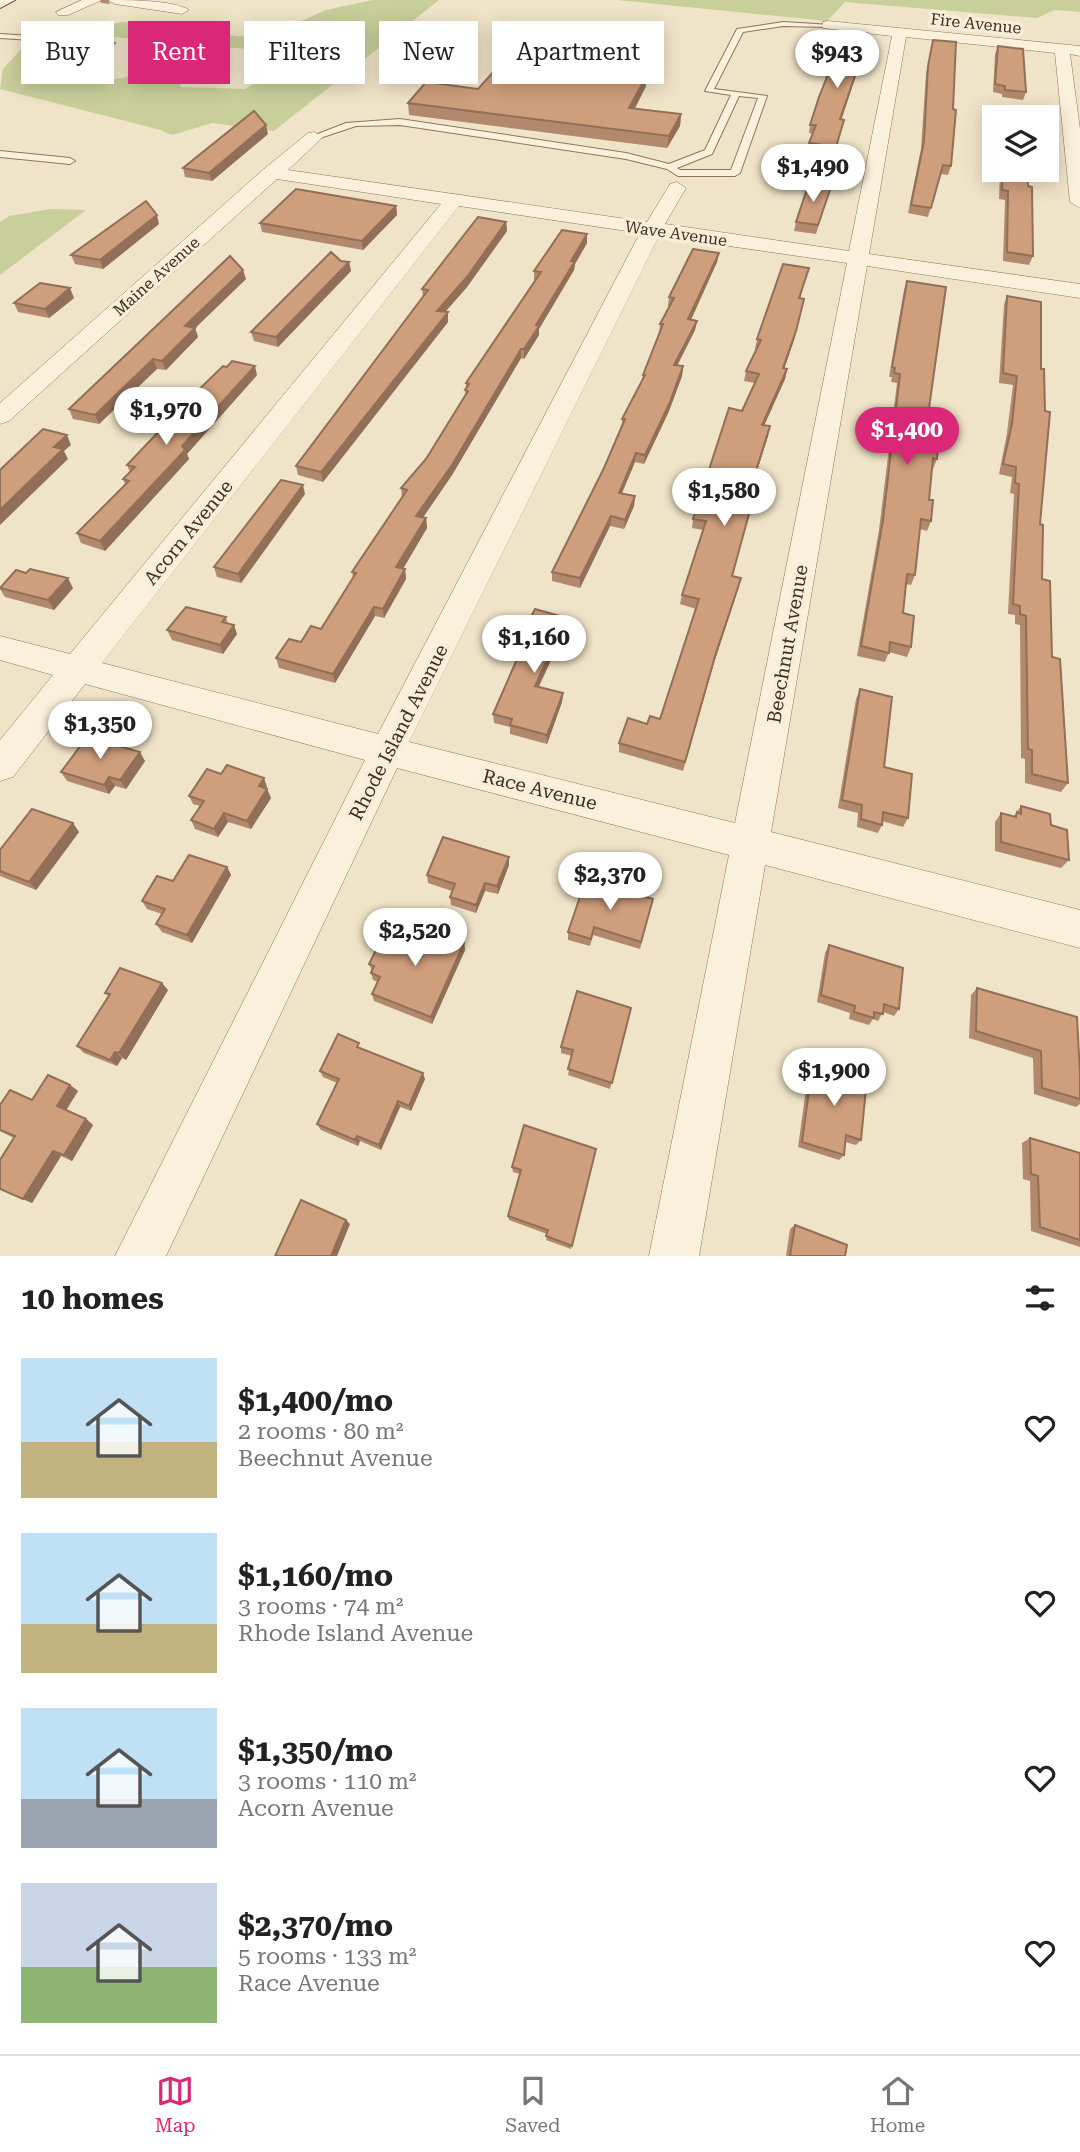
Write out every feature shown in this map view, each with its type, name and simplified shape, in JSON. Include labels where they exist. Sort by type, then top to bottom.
[{"type":"street","points":[[0,3],[7,0]]},
{"type":"street","points":[[63,12],[95,0]]},
{"type":"street","points":[[115,0],[182,10]]},
{"type":"street","name":"Fire Avenue","points":[[828,24],[1080,51]]},
{"type":"street","name":"Beechnut Avenue","points":[[674,1256],[900,32]]},
{"type":"street","points":[[1062,49],[1080,202]]},
{"type":"street","name":"Maine Avenue","points":[[0,416],[314,137]]},
{"type":"street","name":"Wave Avenue","points":[[271,173],[1080,291]]},
{"type":"street","name":"Rhode Island Avenue","points":[[140,1256],[387,751],[652,230],[675,176]]},
{"type":"street","name":"Acorn Avenue","points":[[0,766],[454,200]]},
{"type":"street","name":"Race Avenue","points":[[0,648],[387,751],[751,842],[1080,929]]},
{"type":"lane","points":[[314,137],[337,126],[400,122],[626,156],[675,176],[735,173],[763,96],[709,91],[740,31],[760,25],[828,24]]},
{"type":"lane","points":[[0,36],[21,37]]},
{"type":"lane","points":[[675,176],[709,152],[736,93]]},
{"type":"lane","points":[[0,154],[70,161]]},
{"type":"green space","points":[[373,0],[439,0],[413,21],[379,21],[379,48],[365,59],[365,21],[301,21],[326,10]]},
{"type":"green space","points":[[617,0],[1080,0],[1080,12],[1055,10],[1037,18],[845,2],[827,21]]},
{"type":"green space","points":[[128,22],[128,38],[114,37],[114,24]]},
{"type":"green space","points":[[230,35],[244,36],[244,49],[230,47]]},
{"type":"green space","points":[[21,49],[21,84],[114,84],[114,79],[128,76],[128,84],[180,84],[181,87],[245,89],[254,84],[333,84],[274,131],[212,123],[172,135],[0,89],[3,69]]},
{"type":"green space","points":[[51,209],[86,210],[0,275],[0,222],[9,216]]},
{"type":"building","points":[[845,31],[867,33],[861,46],[865,47],[840,119],[844,120],[836,147],[809,143],[816,125],[810,125],[819,97]]},
{"type":"building","points":[[933,40],[956,42],[953,109],[956,110],[951,166],[943,165],[931,208],[911,205],[924,141],[928,66]]},
{"type":"building","points":[[998,46],[1023,49],[1026,92],[1005,90],[1005,86],[995,84]]},
{"type":"building","points":[[492,73],[492,84],[642,84],[629,108],[681,114],[669,136],[408,103],[424,84],[478,89]]},
{"type":"building","points":[[254,111],[266,125],[209,173],[183,168]]},
{"type":"building","points":[[1002,182],[1028,182],[1028,186],[1032,187],[1033,256],[1007,252],[1008,191],[1002,190]]},
{"type":"building","points":[[809,183],[831,187],[818,225],[796,222]]},
{"type":"building","points":[[296,189],[396,206],[362,241],[260,223]]},
{"type":"building","points":[[146,201],[157,215],[100,260],[71,255]]},
{"type":"building","points":[[478,217],[506,222],[467,277],[437,311],[448,312],[321,472],[296,466],[428,290],[422,289]]},
{"type":"building","points":[[562,230],[587,234],[571,261],[575,261],[536,325],[539,326],[524,349],[521,349],[452,465],[416,516],[426,518],[396,567],[405,569],[383,609],[374,607],[333,674],[276,658],[289,639],[301,642],[311,626],[321,629],[356,573],[352,572],[407,490],[401,488],[426,459],[468,391],[465,390],[469,384],[466,383],[541,272],[534,271]]},
{"type":"building","points":[[693,249],[719,253],[688,319],[697,321],[674,365],[683,366],[670,402],[645,455],[636,453],[619,493],[635,496],[625,520],[611,516],[580,578],[552,572],[604,468],[625,419],[622,419],[645,375],[663,324],[660,324],[674,298],[669,297]]},
{"type":"building","points":[[331,252],[341,261],[349,262],[276,337],[251,332]]},
{"type":"building","points":[[230,256],[243,270],[185,326],[195,328],[162,361],[153,359],[95,415],[69,409]]},
{"type":"building","points":[[783,264],[809,268],[799,298],[804,299],[783,368],[787,369],[762,425],[770,426],[753,480],[758,481],[732,576],[741,578],[715,656],[685,762],[619,743],[628,718],[647,724],[650,716],[660,719],[699,599],[682,595],[706,521],[693,519],[729,408],[742,411],[759,374],[746,371],[761,340],[757,339]]},
{"type":"building","points":[[907,281],[946,287],[929,408],[941,410],[937,459],[933,458],[929,500],[933,500],[931,521],[921,519],[915,575],[907,574],[903,613],[914,616],[911,647],[890,642],[889,653],[861,646],[883,520],[900,374],[894,373],[895,368],[892,367]]},
{"type":"building","points":[[40,283],[70,288],[45,309],[14,303]]},
{"type":"building","points":[[1007,296],[1041,302],[1041,369],[1044,369],[1045,411],[1050,412],[1040,524],[1043,525],[1042,579],[1050,581],[1052,657],[1060,659],[1068,783],[1032,774],[1032,750],[1028,749],[1026,616],[1020,614],[1020,606],[1013,604],[1019,484],[1015,483],[1016,467],[1003,464],[1012,424],[1017,376],[1003,373]]},
{"type":"building","points":[[232,361],[255,366],[182,446],[185,450],[100,541],[77,533],[129,481],[123,479],[135,467],[127,465],[165,425],[161,424],[223,366],[227,367]]},
{"type":"building","points":[[43,429],[67,435],[54,447],[63,449],[0,510],[0,470]]},
{"type":"building","points":[[281,480],[303,485],[238,574],[214,567]]},
{"type":"building","points":[[30,569],[68,578],[48,600],[0,588],[16,570],[26,573]]},
{"type":"building","points":[[186,607],[226,617],[222,622],[234,625],[220,645],[167,630]]},
{"type":"building","points":[[535,609],[574,620],[560,651],[552,649],[535,686],[563,693],[547,735],[510,725],[512,719],[493,714],[521,650],[517,649],[520,639]]},
{"type":"building","points":[[860,689],[892,697],[884,767],[912,774],[908,818],[883,812],[882,825],[861,819],[862,805],[842,800]]},
{"type":"building","points":[[87,737],[140,752],[120,780],[109,777],[104,785],[61,772]]},
{"type":"building","points":[[227,765],[264,778],[259,786],[267,789],[247,821],[224,813],[214,829],[191,820],[204,801],[189,796],[207,769],[221,774]]},
{"type":"building","points":[[1021,806],[1050,814],[1051,825],[1067,830],[1069,860],[1001,842],[1001,813],[1016,817],[1017,812],[1021,814]]},
{"type":"building","points":[[32,809],[73,823],[29,882],[0,871],[0,850]]},
{"type":"building","points":[[443,837],[509,857],[497,886],[485,883],[476,905],[450,897],[455,884],[427,875]]},
{"type":"building","points":[[189,855],[227,867],[187,935],[156,924],[165,909],[142,901],[157,876],[173,881]]},
{"type":"building","points":[[586,879],[653,899],[641,942],[594,927],[591,939],[568,932]]},
{"type":"building","points":[[407,921],[464,943],[431,1017],[372,994],[380,977],[371,973],[374,966],[369,964],[380,942],[393,947]]},
{"type":"building","points":[[829,945],[903,968],[899,1009],[884,1004],[883,1014],[874,1012],[874,1018],[854,1012],[855,1006],[821,995]]},
{"type":"building","points":[[120,968],[162,983],[119,1053],[115,1052],[110,1060],[77,1046],[110,994],[105,993]]},
{"type":"building","points":[[977,988],[1077,1017],[1080,1099],[1042,1088],[1041,1051],[976,1031]]},
{"type":"building","points":[[577,991],[631,1008],[612,1083],[568,1069],[573,1050],[561,1047]]},
{"type":"building","points":[[338,1034],[359,1043],[357,1047],[423,1073],[409,1106],[398,1101],[379,1145],[357,1136],[355,1140],[317,1124],[339,1079],[320,1071]]},
{"type":"building","points":[[813,1061],[867,1078],[861,1140],[846,1135],[844,1155],[802,1142]]},
{"type":"building","points":[[48,1075],[70,1085],[57,1106],[86,1119],[64,1155],[53,1151],[23,1199],[0,1189],[0,1160],[15,1136],[0,1130],[0,1105],[10,1090],[32,1100]]},
{"type":"building","points":[[524,1125],[596,1149],[572,1246],[546,1236],[548,1230],[508,1216],[521,1170],[512,1167]]},
{"type":"building","points":[[1030,1138],[1080,1153],[1080,1240],[1040,1227],[1038,1176],[1031,1174]]},
{"type":"building","points":[[301,1200],[346,1220],[331,1256],[275,1256]]},
{"type":"building","points":[[795,1225],[847,1245],[845,1256],[790,1256]]}]
